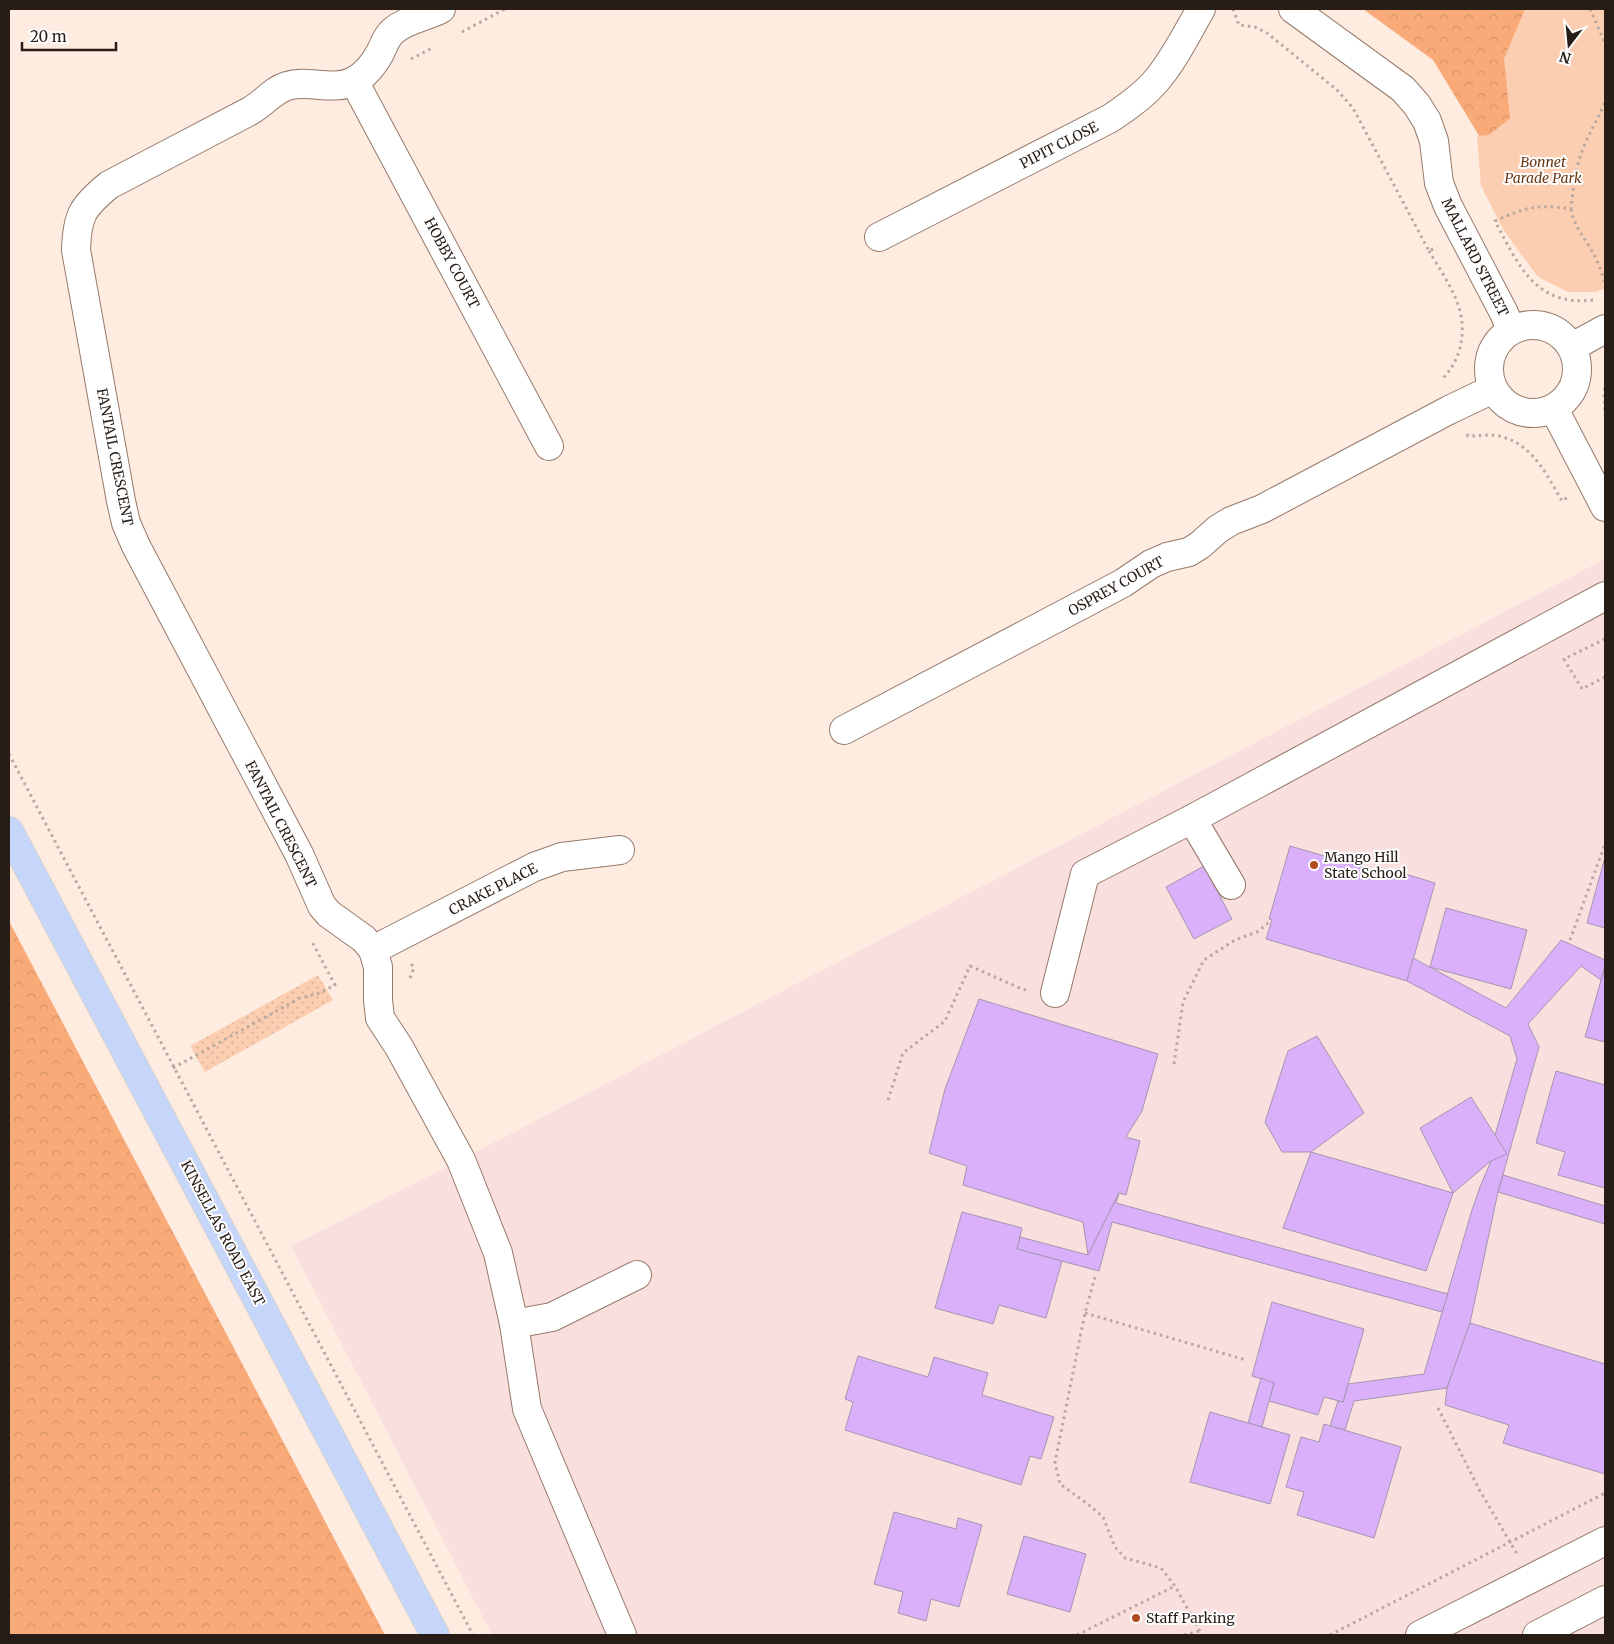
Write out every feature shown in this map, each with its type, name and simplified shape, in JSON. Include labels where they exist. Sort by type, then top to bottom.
[{"type":"main road","name":"KINSELLAS ROAD EAST","points":[[9,831],[435,1635]]},
{"type":"street","points":[[354,81],[372,65],[392,32],[401,25],[441,9]]},
{"type":"street","name":"PIPIT CLOSE","points":[[879,237],[1111,118],[1124,109],[1155,82],[1169,64],[1200,9]]},
{"type":"street","name":"MALLARD STREET","points":[[1293,9],[1403,89],[1417,105],[1427,121],[1434,140],[1439,183],[1463,236],[1511,330]]},
{"type":"street","name":"HOBBY COURT","points":[[354,81],[549,446]]},
{"type":"street","name":"FANTAIL CRESCENT","points":[[354,81],[341,86],[308,83],[286,86],[252,110],[109,185],[84,208],[79,221],[76,250],[121,501],[126,523],[136,546],[298,854],[322,906],[329,914],[364,939],[384,944]]},
{"type":"street","points":[[1524,325],[1552,328],[1564,336],[1572,347],[1577,360],[1578,375],[1573,388],[1565,400],[1554,409],[1540,413],[1526,413],[1513,408],[1502,400],[1493,388],[1489,376],[1489,362],[1493,349],[1500,338],[1511,330],[1524,325]]},
{"type":"street","points":[[1572,347],[1605,329]]},
{"type":"street","name":"OSPREY COURT","points":[[844,730],[1123,583],[1151,564],[1167,557],[1189,552],[1231,521],[1262,509],[1493,388]]},
{"type":"street","points":[[1554,409],[1605,507]]},
{"type":"street","points":[[1055,993],[1085,874],[1192,819],[1605,596]]},
{"type":"street","points":[[1192,819],[1231,885]]},
{"type":"street","name":"CRAKE PLACE","points":[[384,944],[534,867],[562,857],[620,850]]},
{"type":"street","points":[[384,944],[378,967],[380,1018],[399,1047],[462,1160],[498,1253],[514,1324],[527,1409],[622,1635]]},
{"type":"street","points":[[514,1324],[552,1317],[637,1275]]},
{"type":"street","points":[[1420,1635],[1605,1541]]},
{"type":"street","points":[[1537,1635],[1605,1600]]},
{"type":"path","points":[[454,36],[505,9]]},
{"type":"path","points":[[1233,9],[1239,25],[1255,27],[1267,33],[1337,90],[1353,108],[1429,251],[1521,210],[1537,206],[1571,209]]},
{"type":"path","points":[[1590,9],[1605,43]]},
{"type":"path","points":[[406,63],[437,45]]},
{"type":"path","points":[[1605,101],[1584,145],[1574,184],[1571,209],[1573,218],[1593,252],[1603,274],[1605,284]]},
{"type":"path","points":[[1495,221],[1518,263],[1532,282],[1546,292],[1560,298],[1577,301],[1598,299]]},
{"type":"path","points":[[1605,388],[1605,415]]},
{"type":"path","points":[[1605,639],[1564,659],[1582,689],[1605,677]]},
{"type":"path","points":[[9,754],[473,1635]]},
{"type":"path","points":[[1570,940],[1605,844]]},
{"type":"path","points":[[1174,1064],[1183,1002],[1204,960],[1235,940],[1257,932],[1272,920]]},
{"type":"path","points":[[173,1068],[300,998],[317,994],[335,985],[307,934]]},
{"type":"path","points":[[384,944],[414,968],[408,982]]},
{"type":"path","points":[[888,1100],[903,1053],[945,1021],[970,966],[1022,989],[1055,993]]},
{"type":"path","points":[[1095,1277],[1085,1313],[1055,1462],[1060,1484],[1103,1517],[1115,1547],[1125,1558],[1161,1568],[1175,1586],[1202,1635]]},
{"type":"path","points":[[1085,1313],[1246,1360]]},
{"type":"path","points":[[1438,1408],[1480,1491],[1530,1578]]},
{"type":"path","points":[[1330,1635],[1605,1493]]},
{"type":"path","points":[[1077,1635],[1175,1586]]},
{"type":"path","points":[[1184,1635],[1199,1631]]},
{"type":"shaded area","name":"Mango Hill State School","points":[[1605,559],[1605,1635],[492,1635],[291,1246],[461,1160]]},
{"type":"green space","points":[[1363,9],[1534,9],[1520,130],[1481,139],[1433,60]]},
{"type":"green space","name":"Bonnet Parade Park","points":[[1525,9],[1605,9],[1605,288],[1596,292],[1568,292],[1538,277],[1504,231],[1481,186],[1477,136],[1489,135],[1510,118],[1504,59]]},
{"type":"green space","points":[[9,921],[385,1635],[9,1635]]},
{"type":"green space","points":[[318,975],[333,1000],[205,1072],[190,1046]]},
{"type":"building","points":[[1290,846],[1400,878],[1402,873],[1435,883],[1407,981],[1266,939],[1272,920],[1269,919]]},
{"type":"building","points":[[1605,857],[1605,928],[1587,923]]},
{"type":"building","points":[[1204,866],[1232,919],[1194,939],[1166,887]]},
{"type":"building","points":[[1446,908],[1527,930],[1511,989],[1430,967]]},
{"type":"building","points":[[1561,940],[1605,960],[1605,966],[1601,980],[1581,966],[1528,1024],[1539,1047],[1498,1192],[1470,1323],[1447,1388],[1354,1401],[1345,1430],[1330,1426],[1338,1401],[1343,1402],[1348,1384],[1424,1374],[1472,1210],[1491,1161],[1495,1135],[1517,1059],[1510,1036],[1407,981],[1413,958],[1506,1008]]},
{"type":"building","points":[[1605,966],[1605,1042],[1585,1037]]},
{"type":"building","points":[[979,999],[1158,1054],[1142,1111],[1126,1137],[1140,1141],[1126,1195],[1119,1193],[1088,1255],[1083,1222],[963,1185],[967,1166],[929,1153],[945,1089]]},
{"type":"building","points":[[1317,1036],[1364,1113],[1311,1152],[1282,1152],[1265,1122],[1288,1051]]},
{"type":"building","points":[[1556,1071],[1605,1085],[1605,1188],[1558,1175],[1565,1152],[1536,1143]]},
{"type":"building","points":[[1471,1097],[1507,1154],[1491,1161],[1453,1193],[1420,1128]]},
{"type":"building","points":[[1311,1152],[1453,1193],[1426,1271],[1283,1228]]},
{"type":"building","points":[[1503,1175],[1605,1206],[1605,1224],[1498,1192]]},
{"type":"building","points":[[1119,1193],[1116,1203],[1448,1294],[1442,1312],[1112,1222],[1099,1271],[1017,1249],[1020,1237],[1088,1255]]},
{"type":"building","points":[[962,1212],[1022,1228],[1017,1249],[1062,1261],[1046,1318],[999,1305],[993,1324],[935,1308]]},
{"type":"building","points":[[1272,1302],[1364,1329],[1343,1402],[1324,1397],[1318,1415],[1269,1401],[1274,1383],[1252,1376]]},
{"type":"building","points":[[1470,1323],[1605,1364],[1605,1474],[1503,1443],[1509,1425],[1445,1405],[1447,1388]]},
{"type":"building","points":[[858,1356],[928,1377],[934,1357],[988,1373],[982,1395],[1054,1417],[1041,1459],[1030,1456],[1021,1485],[845,1430],[853,1402],[845,1399]]},
{"type":"building","points":[[1261,1378],[1274,1383],[1262,1427],[1248,1423]]},
{"type":"building","points":[[1210,1412],[1290,1435],[1270,1504],[1190,1482]]},
{"type":"building","points":[[1324,1424],[1401,1447],[1374,1538],[1297,1515],[1304,1492],[1286,1487],[1301,1437],[1319,1442]]},
{"type":"building","points":[[894,1512],[956,1529],[958,1518],[982,1525],[959,1607],[931,1599],[926,1621],[898,1613],[903,1592],[874,1584]]},
{"type":"building","points":[[1024,1536],[1086,1554],[1070,1612],[1007,1594]]},
{"type":"place","name":"Mango Hill State School","points":[[1314,865]]},
{"type":"place","name":"Staff Parking","points":[[1136,1618]]}]
